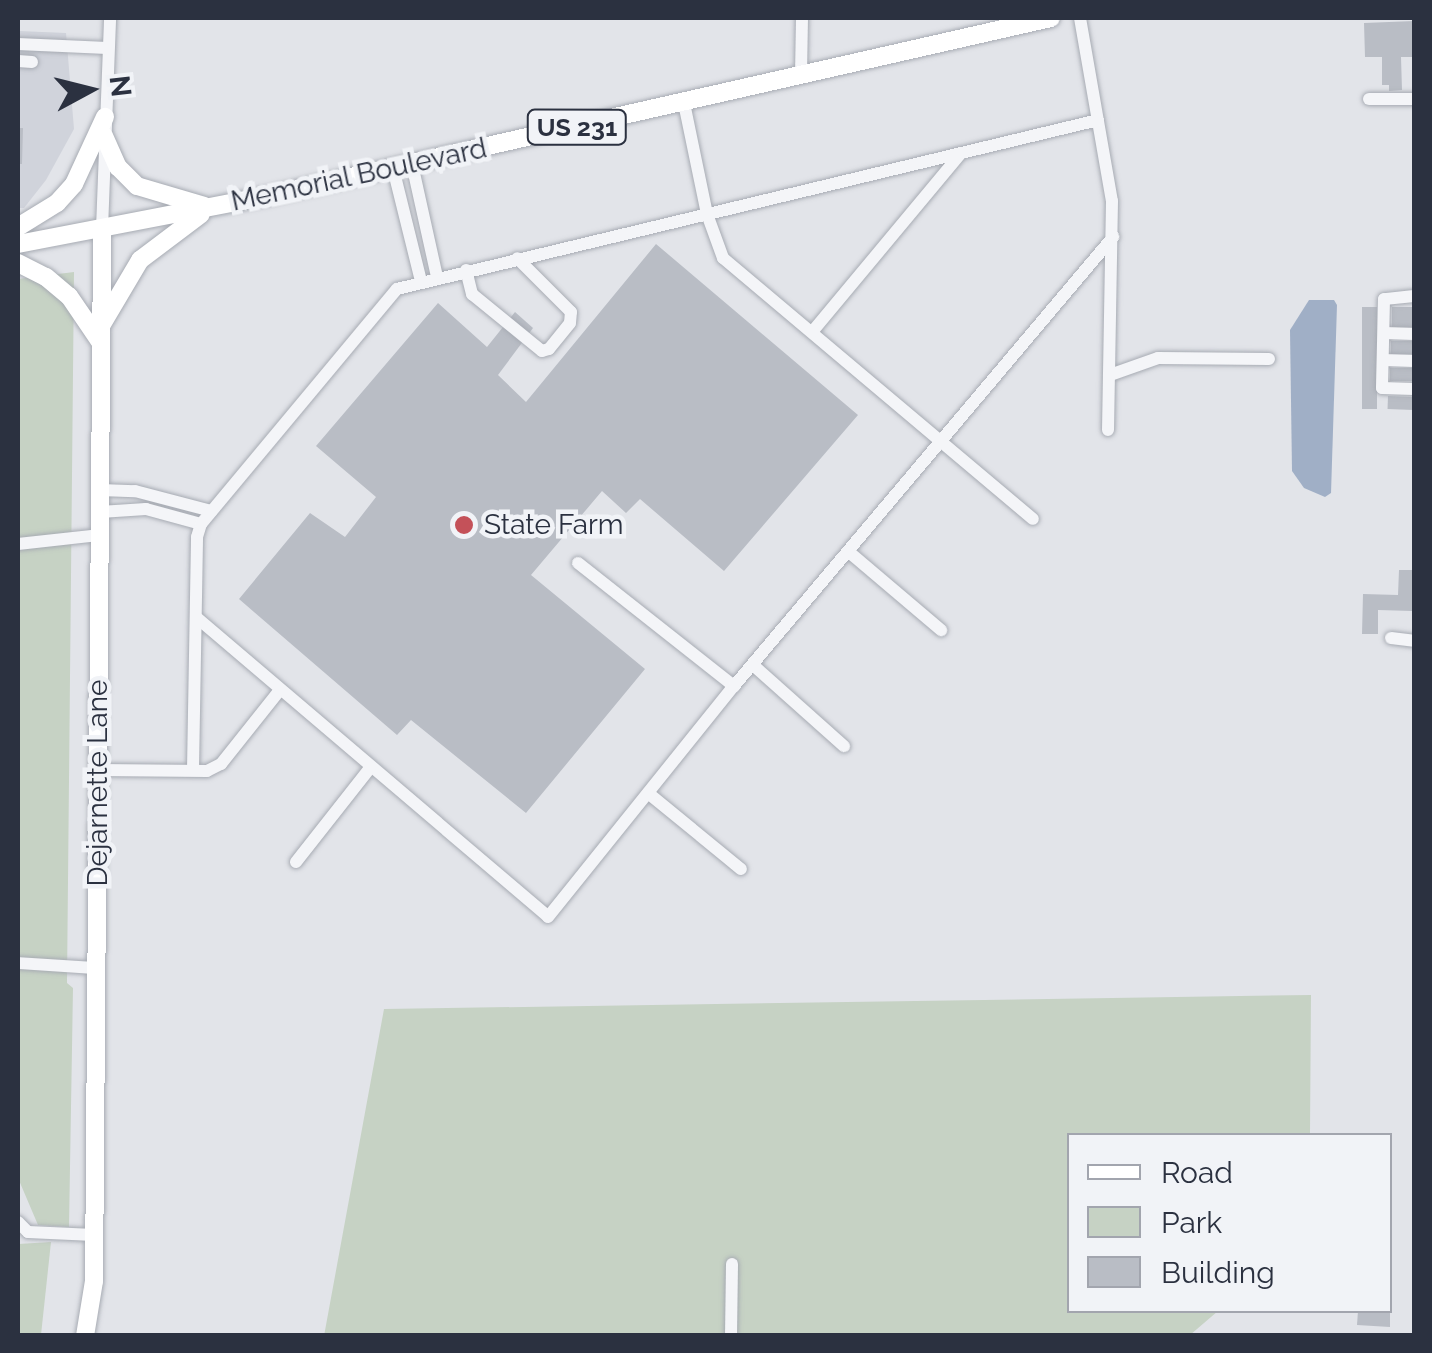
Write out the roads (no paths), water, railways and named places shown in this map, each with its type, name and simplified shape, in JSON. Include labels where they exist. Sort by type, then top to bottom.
[{"type":"main road","name":"Memorial Boulevard","points":[[18,244],[403,166],[1050,18]]},
{"type":"main road","points":[[104,126],[118,166],[137,186],[210,208]]},
{"type":"main road","points":[[18,227],[57,203],[74,184],[104,126]]},
{"type":"main road","points":[[18,263],[46,277],[69,296],[101,334],[140,260],[210,208]]},
{"type":"main road","name":"Dejarnette Lane","points":[[85,1336],[94,1234],[102,229]]},
{"type":"street","points":[[102,229],[110,18]]},
{"type":"street","points":[[801,75],[802,18]]},
{"type":"street","points":[[1080,18],[1112,201],[1108,430]]},
{"type":"street","points":[[18,44],[107,48]]},
{"type":"street","points":[[1369,99],[1414,99]]},
{"type":"street","points":[[684,103],[707,214],[723,258],[1034,519]]},
{"type":"street","points":[[193,770],[197,537],[201,524],[397,290],[466,270],[1098,120]]},
{"type":"street","points":[[812,332],[961,153]]},
{"type":"street","points":[[403,166],[438,277]]},
{"type":"street","points":[[403,166],[421,281]]},
{"type":"street","points":[[196,617],[548,917],[734,686],[944,443],[1113,237]]},
{"type":"street","points":[[466,270],[472,294],[542,351],[550,349],[570,322],[571,312],[518,258]]},
{"type":"street","points":[[1414,296],[1384,298],[1382,388],[1414,388]]},
{"type":"street","points":[[1384,333],[1414,334]]},
{"type":"street","points":[[1110,375],[1158,358],[1270,359]]},
{"type":"street","points":[[1383,360],[1414,361]]},
{"type":"street","points":[[100,490],[136,492],[211,511]]},
{"type":"street","points":[[100,512],[146,509],[201,524]]},
{"type":"street","points":[[18,544],[100,535]]},
{"type":"street","points":[[849,552],[941,630]]},
{"type":"street","points":[[578,563],[734,686]]},
{"type":"street","points":[[1390,638],[1414,640]]},
{"type":"street","points":[[752,665],[844,746]]},
{"type":"street","points":[[98,770],[207,771],[221,764],[279,690]]},
{"type":"street","points":[[296,862],[370,768]]},
{"type":"street","points":[[648,793],[741,870]]},
{"type":"street","points":[[18,963],[96,968]]},
{"type":"street","points":[[18,1222],[28,1232],[94,1234]]},
{"type":"street","points":[[731,1336],[732,1264]]},
{"type":"water","points":[[1309,300],[1334,300],[1337,305],[1331,493],[1325,497],[1304,488],[1292,471],[1290,330]]},
{"type":"place","name":"State Farm","points":[[464,525]]}]
